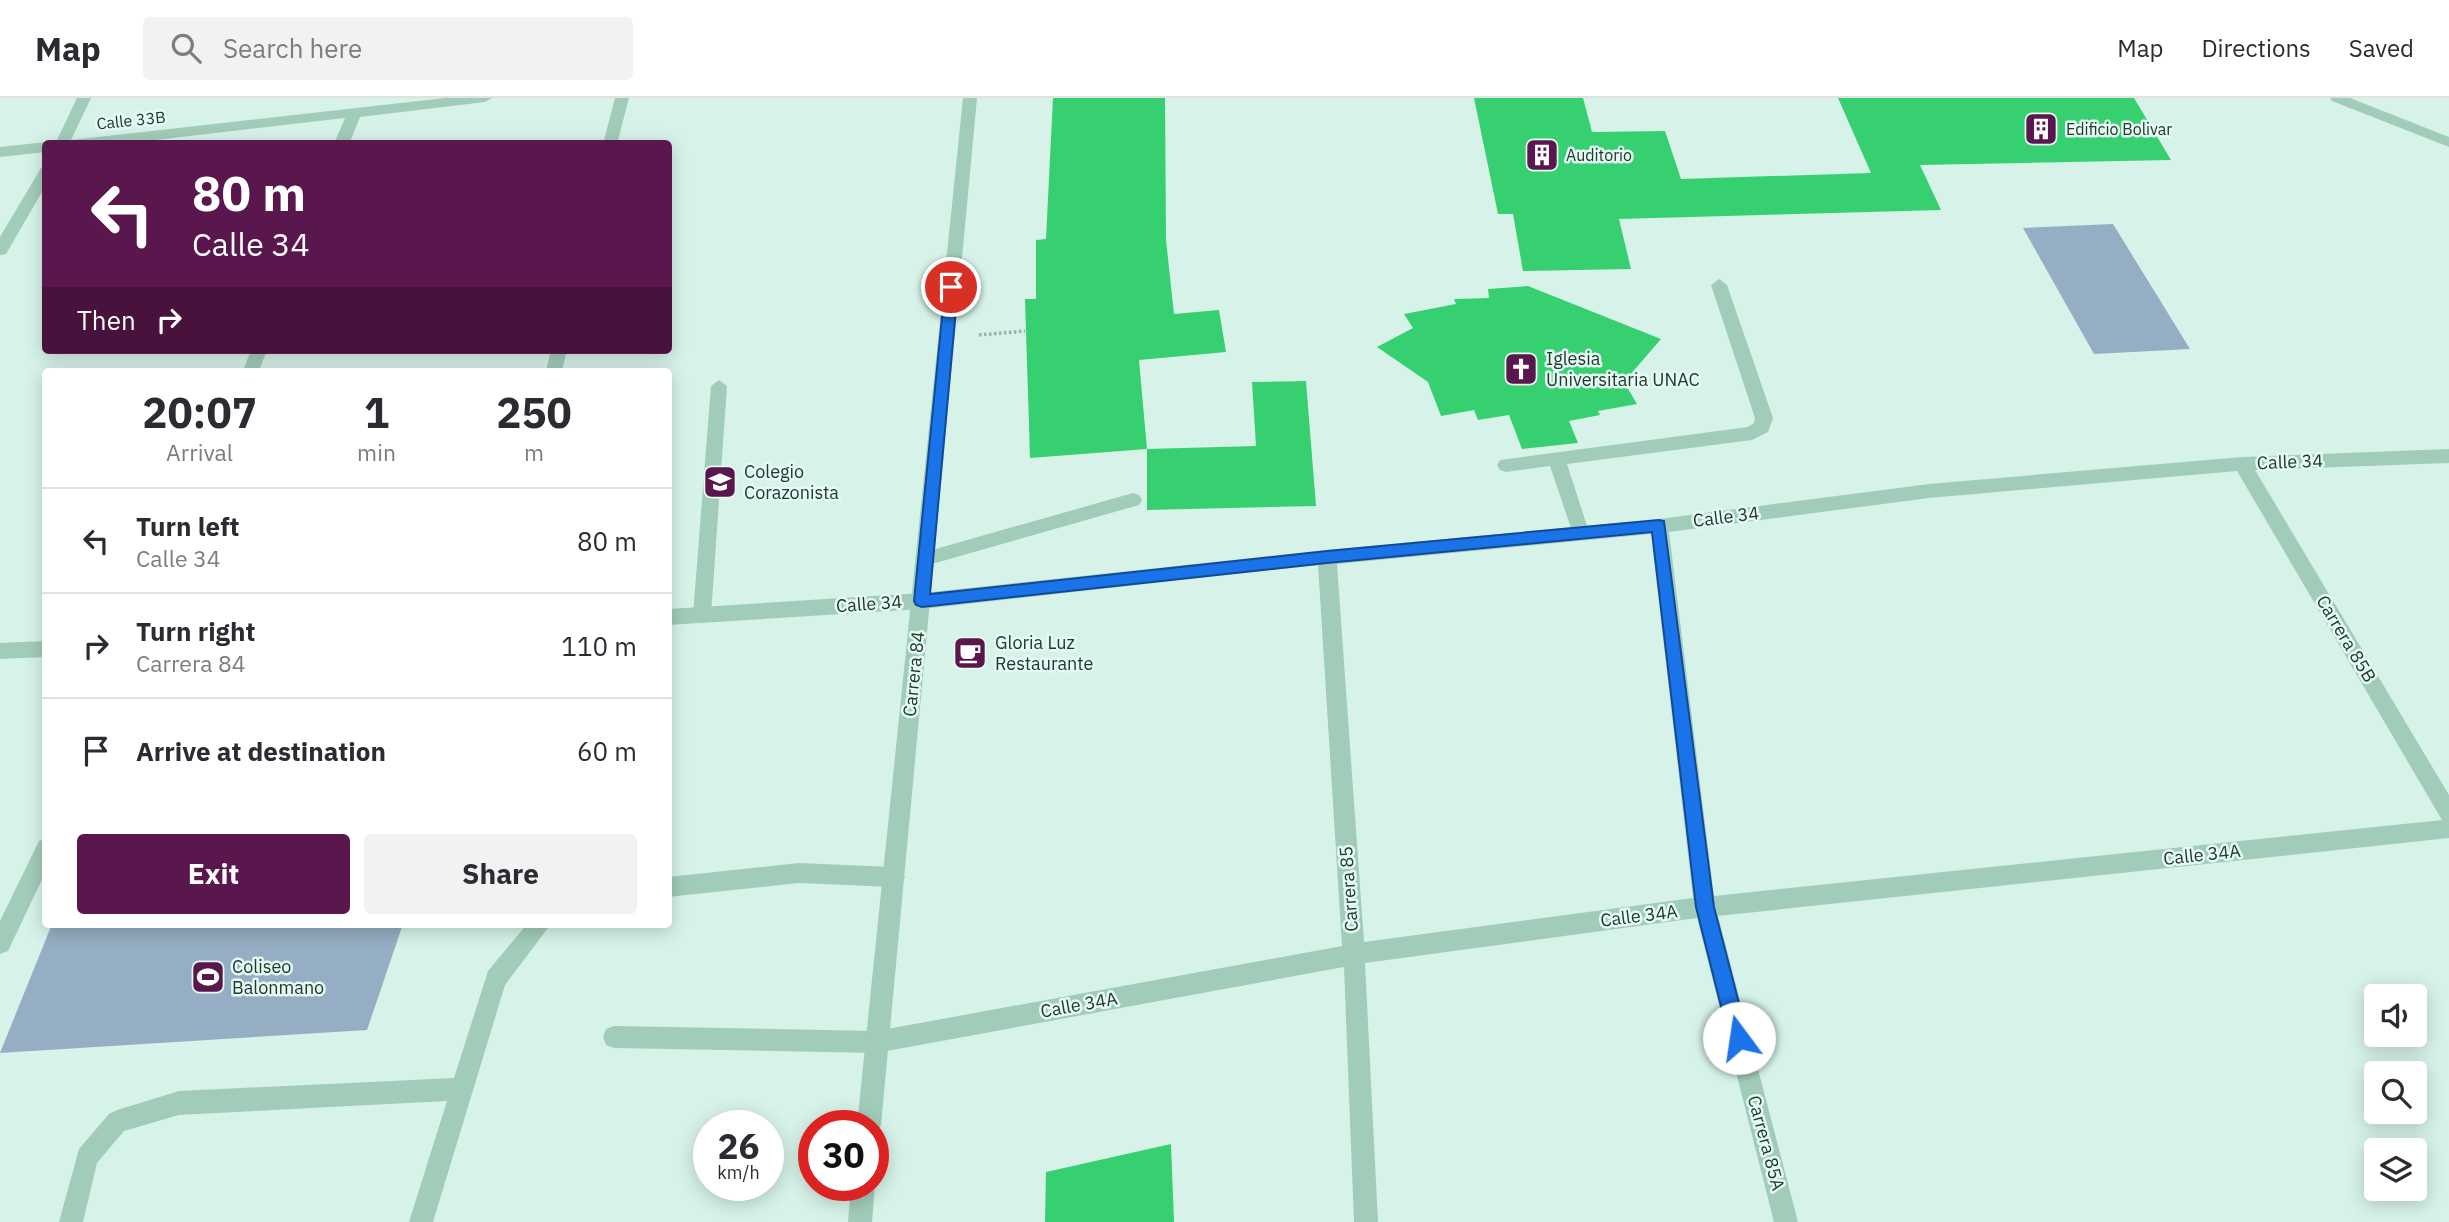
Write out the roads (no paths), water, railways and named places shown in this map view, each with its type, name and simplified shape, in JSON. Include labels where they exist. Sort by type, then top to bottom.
[{"type":"street","points":[[64,140],[84,98]]},
{"type":"street","name":"Calle 33B","points":[[110,140],[485,98]]},
{"type":"street","points":[[611,140],[622,98]]},
{"type":"street","name":"Carrera 84","points":[[870,1110],[970,98]]},
{"type":"street","points":[[2341,99],[2449,142]]},
{"type":"street","points":[[343,140],[354,113]]},
{"type":"street","points":[[0,152],[42,147]]},
{"type":"street","points":[[0,250],[42,179]]},
{"type":"street","points":[[1506,465],[1752,433],[1762,427],[1764,418],[1719,285]]},
{"type":"street","points":[[702,615],[719,386]]},
{"type":"street","name":"Calle 34","points":[[672,617],[922,601],[1327,557],[1659,526],[1929,491],[2242,464],[2449,456]]},
{"type":"street","points":[[1556,458],[1580,532]]},
{"type":"street","name":"Carrera 85B","points":[[2242,464],[2449,814]]},
{"type":"street","points":[[925,559],[1133,500]]},
{"type":"street","name":"Carrera 85A","points":[[1659,526],[1705,907],[1786,1222]]},
{"type":"street","name":"Carrera 85","points":[[1327,557],[1354,955],[1366,1222]]},
{"type":"street","points":[[0,651],[42,649]]},
{"type":"street","name":"Calle 34A","points":[[614,1037],[876,1042],[1354,955],[1458,939],[1705,907],[2449,829]]},
{"type":"street","points":[[0,944],[42,856]]},
{"type":"street","points":[[672,887],[799,873],[894,877]]},
{"type":"street","points":[[421,1222],[496,979],[537,928]]},
{"type":"street","points":[[71,1222],[87,1157],[117,1122],[179,1103],[462,1090]]},
{"type":"street","points":[[860,1222],[862,1201]]},
{"type":"place","name":"Edificio Bolivar","points":[[2041,129]]},
{"type":"place","name":"Auditorio","points":[[1542,155]]},
{"type":"place","name":"Iglesia Universitaria UNAC","points":[[1521,369]]},
{"type":"place","name":"Colegio Corazonista","points":[[720,482]]},
{"type":"place","name":"Gloria Luz Restaurante","points":[[970,653]]},
{"type":"place","name":"Coliseo Balonmano","points":[[208,977]]}]
